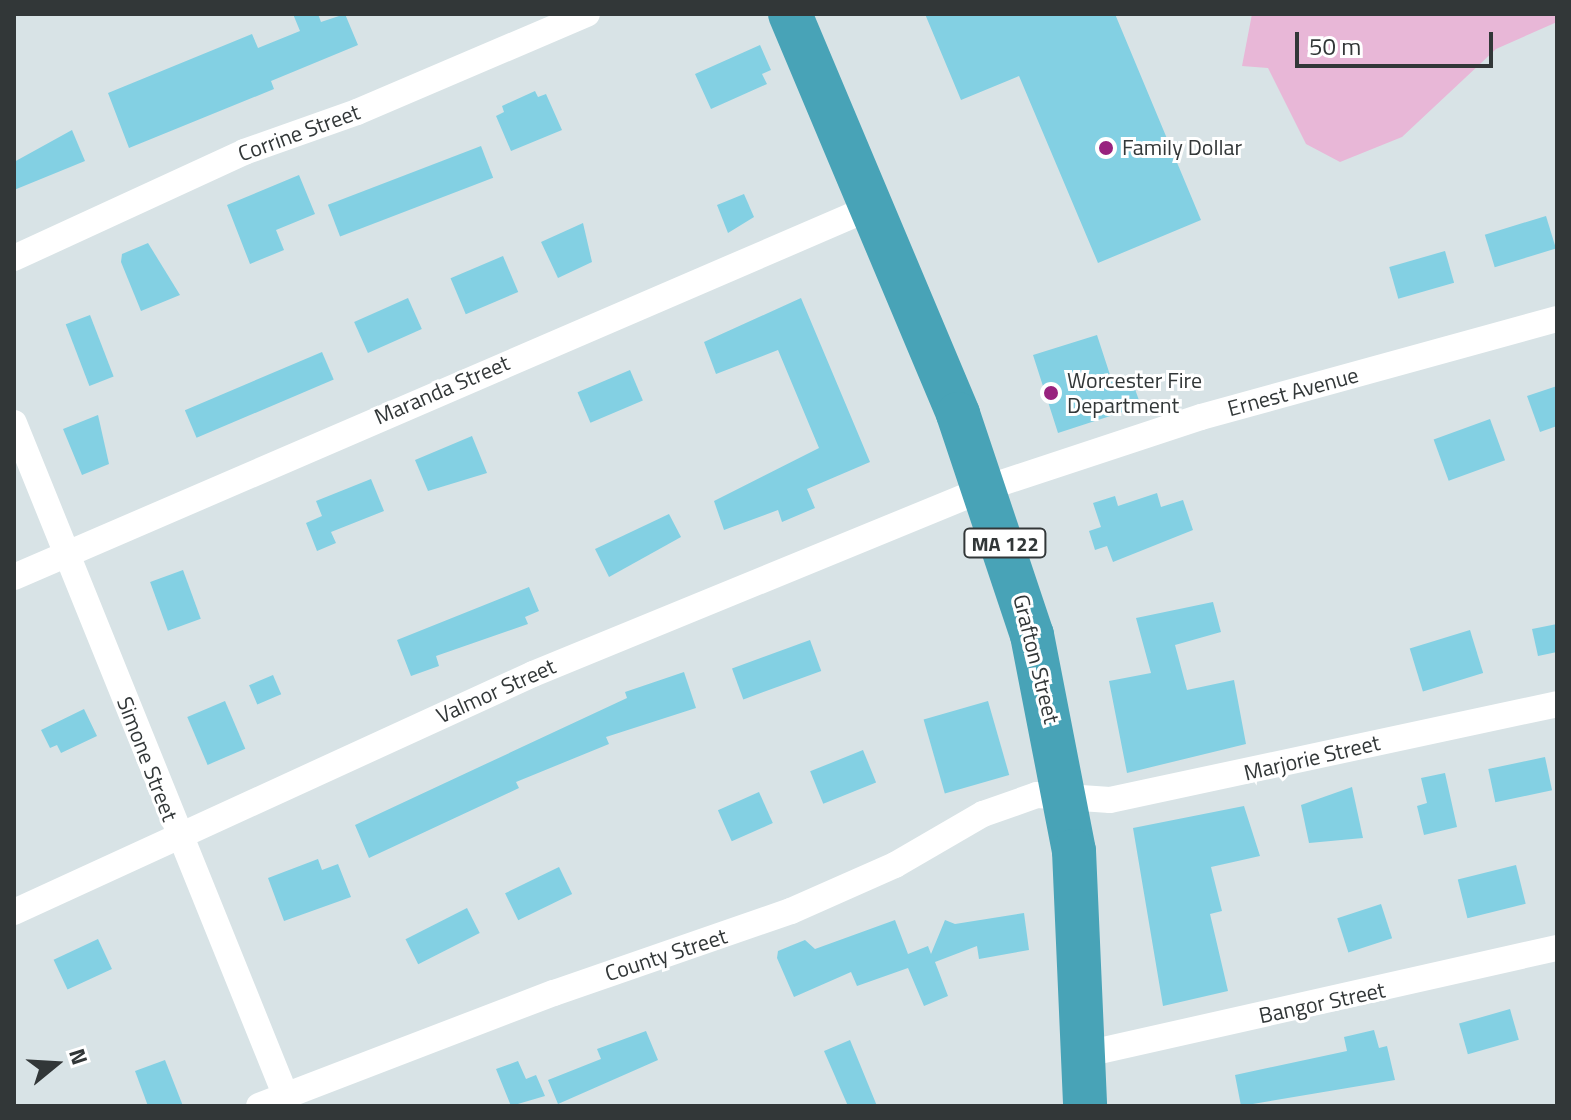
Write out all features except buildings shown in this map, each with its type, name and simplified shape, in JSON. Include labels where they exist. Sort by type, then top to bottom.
[{"type":"highway","name":"Grafton Street","points":[[790,14],[986,488],[1032,635],[1066,795],[1086,1054],[1085,1106]]},
{"type":"street","name":"Corrine Street","points":[[14,258],[244,152],[357,112],[587,14]]},
{"type":"street","name":"Maranda Street","points":[[14,577],[68,549],[872,207]]},
{"type":"street","name":"Ernest Avenue","points":[[986,488],[1230,409],[1557,319]]},
{"type":"street","name":"Simone Street","points":[[14,423],[68,549],[177,838],[285,1094]]},
{"type":"street","name":"Valmor Street","points":[[14,912],[533,674],[986,488]]},
{"type":"street","name":"Marjorie Street","points":[[1066,795],[1124,797],[1557,704]]},
{"type":"street","name":"County Street","points":[[259,1106],[791,911],[1010,803],[1066,795]]},
{"type":"street","name":"Bangor Street","points":[[1086,1054],[1557,948]]},
{"type":"shaded area","points":[[1252,14],[1557,14],[1557,22],[1496,49],[1402,137],[1340,162],[1306,144],[1268,68],[1242,66]]},
{"type":"place","name":"Family Dollar","points":[[1106,148]]},
{"type":"place","name":"Worcester Fire Department","points":[[1051,393]]}]
